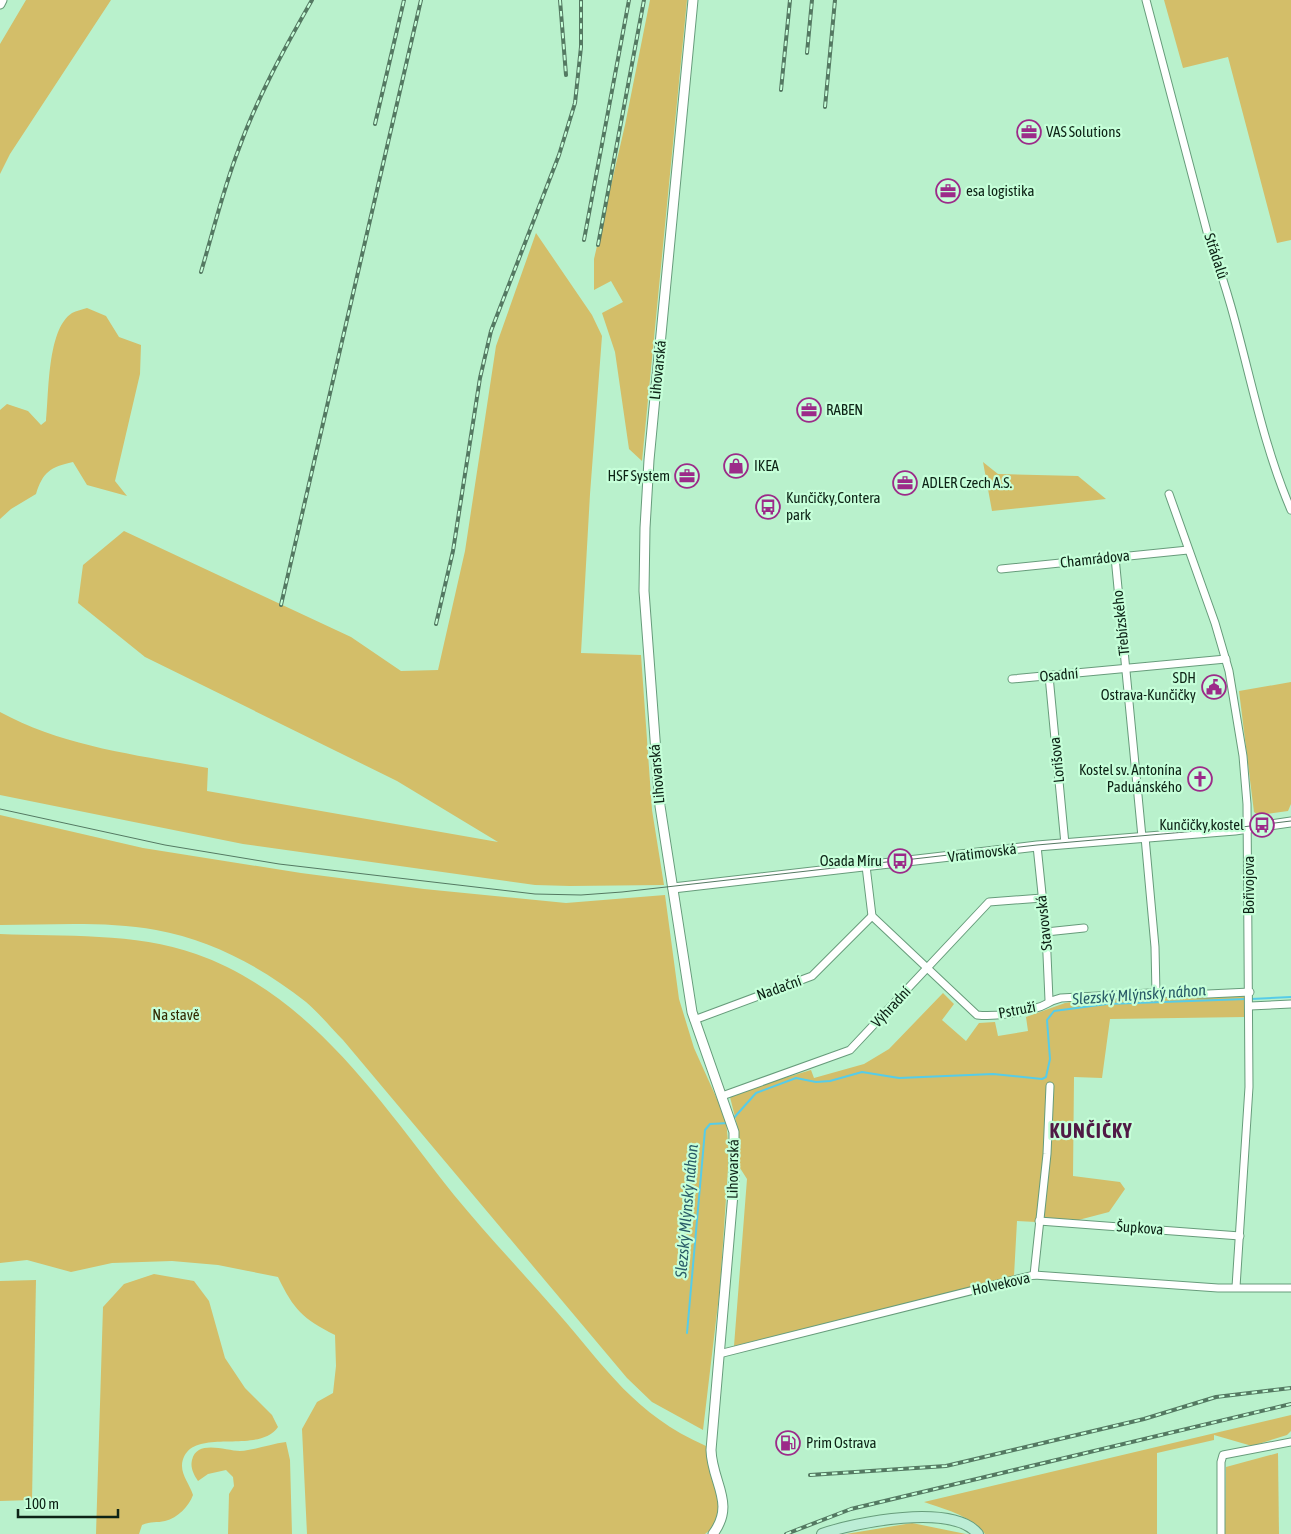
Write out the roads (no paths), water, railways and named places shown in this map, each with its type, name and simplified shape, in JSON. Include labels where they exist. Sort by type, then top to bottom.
[{"type":"main road","points":[[822,1534],[870,1522],[923,1518],[955,1521],[971,1528],[978,1534]]},
{"type":"street","points":[[0,4],[2,0]]},
{"type":"street","name":"Lihovarská","points":[[693,0],[649,460],[644,547],[645,615],[656,772],[672,888],[694,1020],[732,1125],[736,1165],[711,1450],[713,1470],[724,1507],[722,1520],[713,1534]]},
{"type":"street","name":"Střádalů","points":[[1146,0],[1210,243],[1222,274],[1270,455],[1291,510]]},
{"type":"street","name":"Bořivojova","points":[[1169,494],[1226,659],[1243,756],[1249,828],[1250,999],[1248,1129],[1236,1287]]},
{"type":"street","name":"Chamrádova","points":[[1002,569],[1188,550]]},
{"type":"street","name":"Třebízského","points":[[1115,557],[1155,947],[1156,994]]},
{"type":"street","name":"Osadní","points":[[1012,679],[1226,659]]},
{"type":"street","name":"Lorišova","points":[[1049,676],[1065,844]]},
{"type":"street","name":"Vratimovská","points":[[672,888],[1037,846],[1249,828],[1291,822]]},
{"type":"street","name":"Stavovská","points":[[1037,846],[1046,932],[1049,1000]]},
{"type":"street","points":[[866,866],[872,916]]},
{"type":"street","name":"Výhradní","points":[[722,1096],[850,1050],[989,902],[1042,898]]},
{"type":"street","name":"Pstruží","points":[[872,916],[977,1015],[989,1016],[1038,1008],[1049,1000],[1118,994],[1250,999],[1291,1004]]},
{"type":"street","name":"Nadační","points":[[694,1020],[812,976],[872,916]]},
{"type":"street","points":[[1046,932],[1084,928]]},
{"type":"street","points":[[1034,1275],[1047,1154],[1050,1086]]},
{"type":"street","name":"Šupkova","points":[[1039,1221],[1240,1236]]},
{"type":"street","name":"Holvekova","points":[[719,1354],[1034,1275],[1218,1288],[1291,1288]]},
{"type":"street","points":[[1221,1534],[1221,1462],[1223,1456],[1291,1442]]},
{"type":"waterway","name":"Slezský Mlýnský náhon","points":[[1251,999],[1291,997]]},
{"type":"waterway","name":"Slezský Mlýnský náhon","points":[[732,1120],[756,1093],[796,1078],[816,1082],[830,1081],[862,1072],[899,1078],[993,1074],[1042,1079],[1046,1077],[1050,1059],[1047,1020],[1054,1011],[1107,1004],[1246,999]]},
{"type":"waterway","name":"Slezský Mlýnský náhon","points":[[687,1333],[705,1130],[710,1124],[729,1123]]},
{"type":"tram line","points":[[0,809],[165,845],[279,864],[535,894],[581,895],[1037,845],[1291,821]]},
{"type":"railway","points":[[201,272],[245,131],[272,74],[312,0]]},
{"type":"railway","points":[[375,124],[404,0]]},
{"type":"railway","points":[[281,605],[421,0]]},
{"type":"railway","points":[[560,0],[566,75]]},
{"type":"railway","points":[[436,624],[453,551],[480,378],[491,331],[559,155],[575,103],[581,47],[581,0]]},
{"type":"railway","points":[[584,240],[629,0]]},
{"type":"railway","points":[[598,245],[644,0]]},
{"type":"railway","points":[[781,90],[790,0]]},
{"type":"railway","points":[[807,53],[812,0]]},
{"type":"railway","points":[[825,107],[835,0]]},
{"type":"railway","points":[[810,1475],[946,1466],[1144,1419],[1216,1397],[1291,1388]]},
{"type":"railway","points":[[786,1534],[851,1509],[1291,1404]]},
{"type":"place","name":"VAS Solutions","points":[[1029,132]]},
{"type":"place","name":"esa logistika","points":[[948,191]]},
{"type":"place","name":"RABEN","points":[[809,410]]},
{"type":"place","name":"IKEA","points":[[736,466]]},
{"type":"place","name":"HSF System","points":[[687,476]]},
{"type":"place","name":"ADLER Czech A.S.","points":[[905,483]]},
{"type":"place","name":"Kunčičky,Contera park","points":[[768,507]]},
{"type":"place","name":"SDH Ostrava-Kunčičky","points":[[1214,687]]},
{"type":"place","name":"Kostel sv. Antonína Paduánského","points":[[1200,779]]},
{"type":"place","name":"Kunčičky,kostel","points":[[1262,825]]},
{"type":"place","name":"Osada Míru","points":[[900,861]]},
{"type":"place","name":"Prim Ostrava","points":[[788,1443]]},
{"type":"district","name":"KUNČIČKY","points":[[1091,1131]]},
{"type":"park label","name":"Na stavě","points":[[176,1015]]}]
